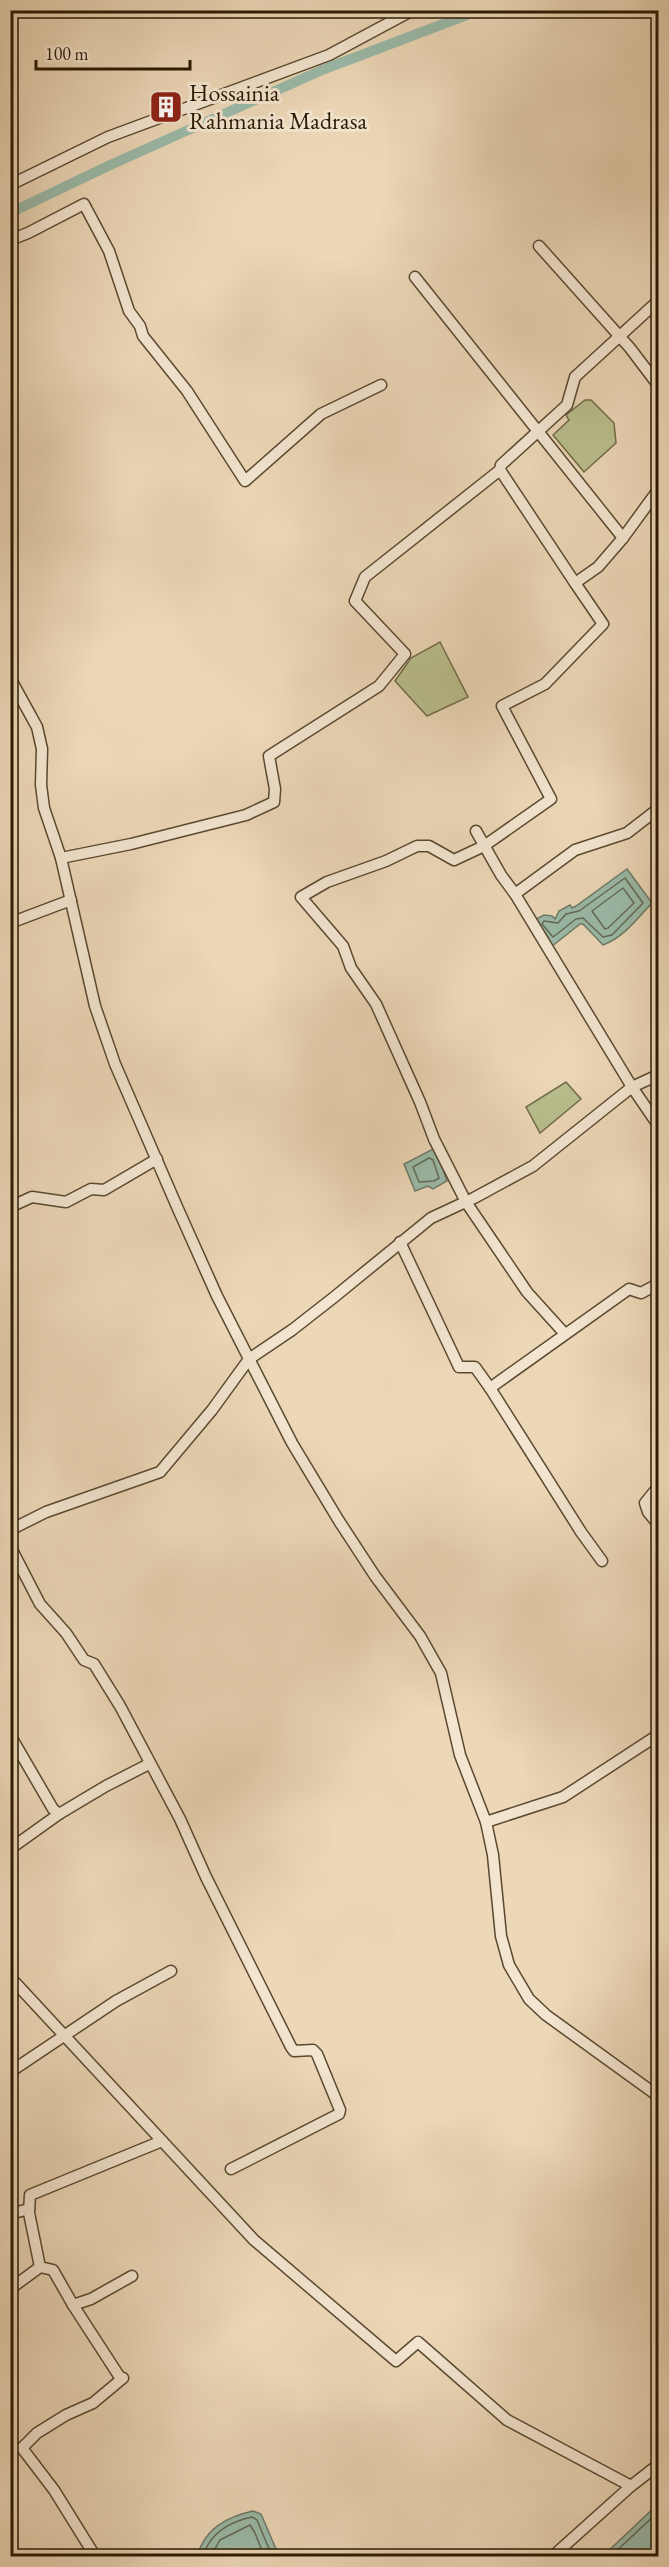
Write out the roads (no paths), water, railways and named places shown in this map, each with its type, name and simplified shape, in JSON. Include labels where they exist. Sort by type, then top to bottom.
[{"type":"street","points":[[10,184],[108,136],[329,55],[413,10]]},
{"type":"street","points":[[10,240],[84,204],[109,251],[129,311],[140,326],[143,336],[187,391],[245,481],[321,414],[381,385]]},
{"type":"street","points":[[539,246],[621,337],[658,385]]},
{"type":"street","points":[[415,277],[623,538]]},
{"type":"street","points":[[61,858],[131,844],[174,831],[246,815],[274,802],[275,789],[269,756],[379,686],[405,654],[355,601],[365,577],[500,470],[501,465],[567,405],[575,377],[658,301]]},
{"type":"street","points":[[500,470],[603,624],[544,684],[502,706],[551,799],[484,846],[454,860],[429,846],[417,846],[387,861],[327,882],[301,897],[343,946],[351,968],[376,1004],[434,1138],[466,1202],[527,1292],[565,1334]]},
{"type":"street","points":[[575,583],[598,567],[623,538],[658,490]]},
{"type":"street","points":[[10,678],[37,728],[42,749],[41,784],[44,808],[61,858],[95,1006],[115,1064],[199,1257],[292,1443],[339,1521],[435,1659],[443,1680],[460,1755],[486,1822],[493,1856],[501,1936],[509,1965],[518,1984],[529,1999],[546,2014],[658,2096]]},
{"type":"street","points":[[515,894],[574,850],[627,833],[658,808]]},
{"type":"street","points":[[476,831],[632,1087],[658,1125]]},
{"type":"street","points":[[10,923],[71,900]]},
{"type":"street","points":[[10,1530],[46,1512],[160,1472],[212,1410],[249,1359],[300,1324],[431,1218],[533,1166],[632,1087],[658,1075]]},
{"type":"street","points":[[10,1207],[32,1197],[66,1202],[91,1189],[104,1190],[157,1159]]},
{"type":"street","points":[[400,1242],[459,1368],[475,1367],[602,1561]]},
{"type":"street","points":[[490,1388],[629,1289],[640,1293],[658,1284]]},
{"type":"street","points":[[658,1486],[645,1503],[648,1512],[658,1524]]},
{"type":"street","points":[[10,1546],[40,1604],[66,1633],[84,1660],[94,1664],[120,1706],[180,1819],[206,1877],[291,2047],[294,2051],[313,2050],[317,2054],[340,2110],[339,2114],[231,2169]]},
{"type":"street","points":[[10,1735],[53,1809],[59,1814]]},
{"type":"street","points":[[486,1822],[563,1797],[658,1735]]},
{"type":"street","points":[[10,1849],[59,1814],[149,1764]]},
{"type":"street","points":[[10,2072],[116,2001],[171,1971]]},
{"type":"street","points":[[10,1977],[254,2240],[396,2361],[418,2342],[507,2420],[631,2486]]},
{"type":"street","points":[[10,2289],[38,2271],[40,2267],[29,2209],[30,2195],[162,2141]]},
{"type":"street","points":[[10,2214],[29,2209]]},
{"type":"street","points":[[40,2267],[53,2271],[122,2379],[93,2403],[66,2415],[37,2433],[22,2448],[54,2490],[95,2556]]},
{"type":"street","points":[[73,2305],[91,2299],[132,2276]]},
{"type":"street","points":[[553,2556],[631,2486],[658,2465]]},
{"type":"water","points":[[627,869],[652,903],[636,921],[624,933],[603,945],[583,924],[580,924],[551,947],[533,921],[544,915],[555,919],[559,911],[570,905],[572,908],[576,906]]},
{"type":"water","points":[[435,1148],[447,1181],[433,1189],[428,1186],[415,1191],[404,1164]]},
{"type":"water","points":[[658,2504],[658,2556],[603,2556]]},
{"type":"water","points":[[253,2511],[261,2514],[279,2556],[197,2556],[205,2538],[211,2531],[234,2517]]},
{"type":"waterway","points":[[10,213],[108,166],[322,70],[480,10]]},
{"type":"place","name":"Hossainia Rahmania Madrasa","points":[[166,107]]}]
